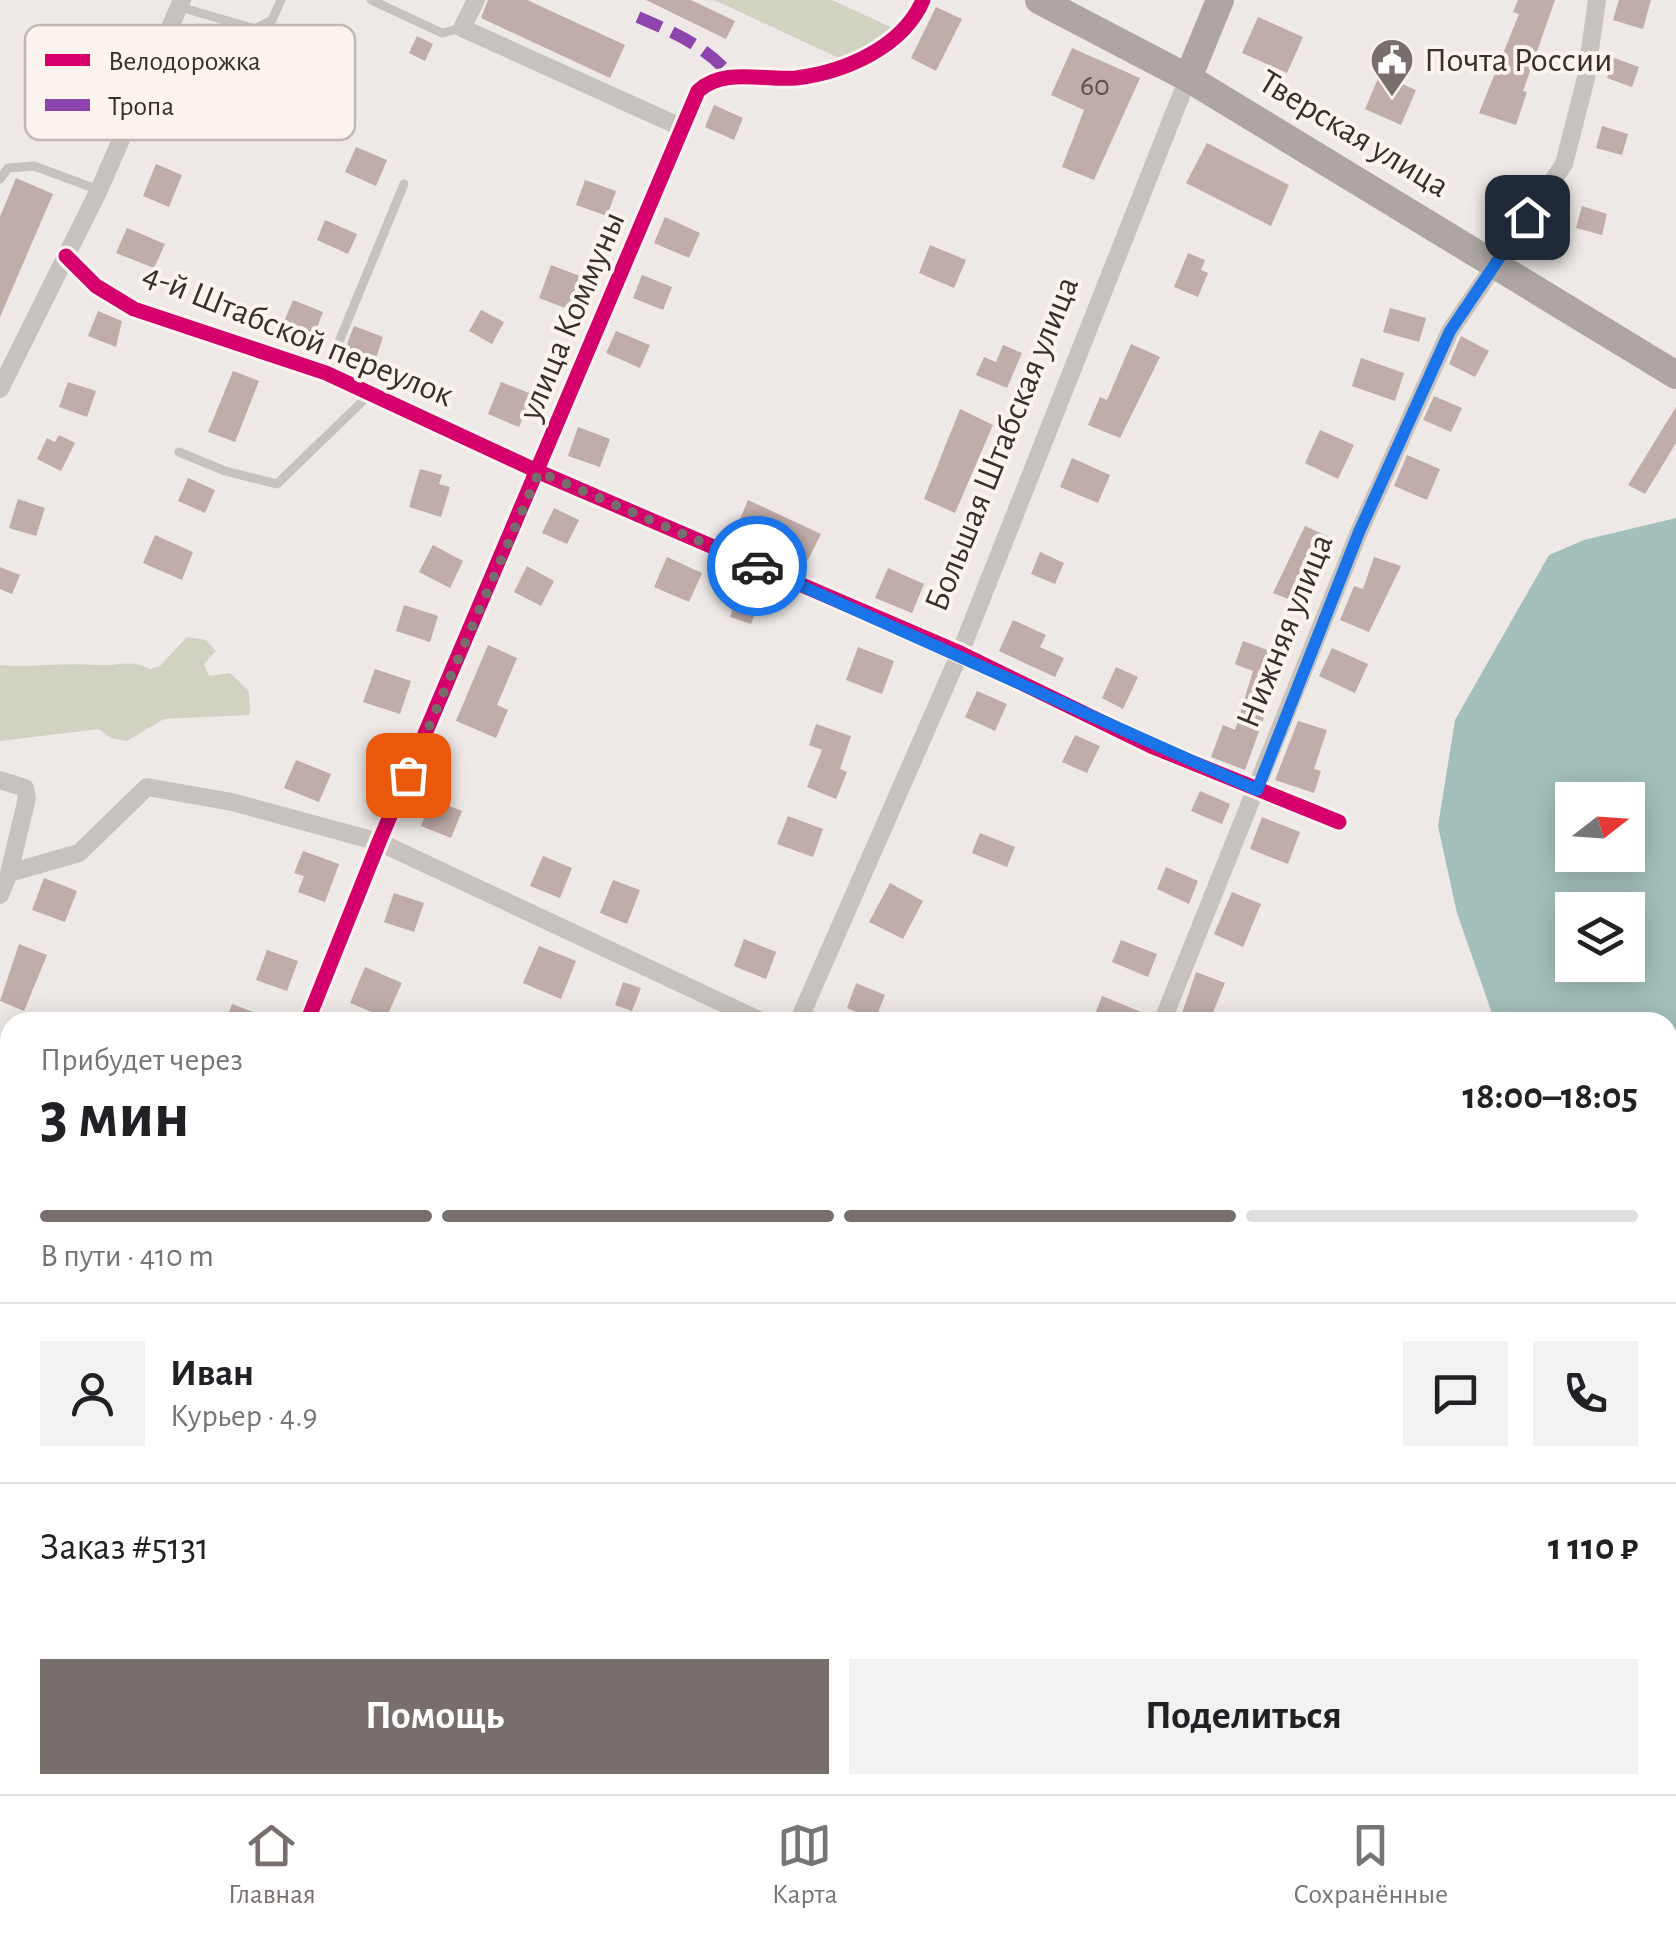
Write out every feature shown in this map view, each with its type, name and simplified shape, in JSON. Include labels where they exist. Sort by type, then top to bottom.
[{"type":"main road","name":"Тверская улица","points":[[1039,0],[1188,78],[1676,375]]},
{"type":"main road","name":"Большая Штабская улица","points":[[1188,78],[1220,0]]},
{"type":"street","points":[[476,0],[462,28],[683,128]]},
{"type":"street","name":"улица Коммуны","points":[[311,1012],[379,842],[698,91],[707,83],[732,77],[795,78],[844,65],[898,37],[923,0]]},
{"type":"street","name":"Нижняя улица","points":[[1166,1012],[1359,532],[1450,331],[1564,164],[1586,78],[1596,0]]},
{"type":"street","name":"Большая Штабская улица","points":[[802,1012],[960,654],[1188,78]]},
{"type":"street","points":[[0,389],[5,365],[66,256],[122,140]]},
{"type":"street","name":"4-й Штабской переулок","points":[[66,256],[96,286],[134,309],[326,374],[539,472],[960,654],[1151,746],[1339,822]]},
{"type":"street","points":[[0,780],[25,788],[28,798],[0,896]]},
{"type":"street","points":[[9,873],[79,854],[148,787],[232,802],[379,842],[742,1012]]},
{"type":"lane","points":[[263,25],[272,20],[281,0]]},
{"type":"lane","points":[[371,0],[442,32],[462,28]]},
{"type":"lane","points":[[181,3],[244,25]]},
{"type":"lane","points":[[0,180],[8,168],[34,166],[100,190]]},
{"type":"lane","points":[[326,374],[404,184]]},
{"type":"lane","points":[[179,452],[225,471],[277,484],[370,394]]},
{"type":"green space","points":[[714,0],[832,0],[897,30],[843,60]]},
{"type":"green space","points":[[187,637],[206,640],[216,651],[204,664],[209,676],[230,673],[249,691],[250,715],[164,719],[127,741],[110,738],[99,729],[0,741],[0,665],[130,663],[150,669],[160,666]]},
{"type":"water","points":[[1676,518],[1676,1012],[1492,1012],[1457,913],[1438,826],[1455,720],[1549,555],[1584,540]]},
{"type":"building","points":[[488,0],[527,0],[625,45],[610,78],[481,18]]},
{"type":"building","points":[[646,0],[691,0],[735,21],[726,39]]},
{"type":"building","points":[[1518,0],[1555,0],[1523,91],[1527,92],[1516,125],[1479,113],[1519,14],[1513,12]]},
{"type":"building","points":[[1619,0],[1651,0],[1643,29],[1613,20]]},
{"type":"building","points":[[936,7],[962,19],[936,71],[911,58]]},
{"type":"building","points":[[1258,17],[1303,37],[1287,73],[1242,53]]},
{"type":"building","points":[[417,36],[433,44],[425,61],[409,53]]},
{"type":"building","points":[[1072,48],[1140,78],[1094,180],[1062,167],[1084,110],[1051,95]]},
{"type":"building","points":[[1614,58],[1639,67],[1632,87],[1607,78]]},
{"type":"building","points":[[1380,74],[1416,90],[1401,125],[1365,109]]},
{"type":"building","points":[[714,105],[743,118],[734,140],[705,127]]},
{"type":"building","points":[[1602,126],[1628,134],[1622,155],[1596,148]]},
{"type":"building","points":[[1207,143],[1289,185],[1271,226],[1186,183]]},
{"type":"building","points":[[356,147],[387,160],[376,186],[345,172]]},
{"type":"building","points":[[156,164],[182,175],[169,207],[143,196]]},
{"type":"building","points":[[16,178],[53,194],[0,317],[0,217]]},
{"type":"building","points":[[585,180],[616,191],[607,216],[576,205]]},
{"type":"building","points":[[1582,206],[1607,214],[1602,235],[1576,228]]},
{"type":"building","points":[[665,217],[700,233],[689,258],[654,243]]},
{"type":"building","points":[[325,220],[357,234],[348,254],[317,240]]},
{"type":"building","points":[[127,228],[165,244],[154,268],[116,253]]},
{"type":"building","points":[[930,245],[966,260],[954,288],[919,273]]},
{"type":"building","points":[[1188,253],[1205,260],[1201,270],[1208,273],[1198,297],[1174,287]]},
{"type":"building","points":[[551,265],[580,276],[568,309],[539,298]]},
{"type":"building","points":[[642,275],[672,287],[663,310],[633,298]]},
{"type":"building","points":[[293,300],[323,312],[312,341],[281,329]]},
{"type":"building","points":[[1390,308],[1426,318],[1419,342],[1383,332]]},
{"type":"building","points":[[481,310],[504,322],[492,344],[469,331]]},
{"type":"building","points":[[98,311],[122,321],[116,347],[88,336]]},
{"type":"building","points":[[354,326],[383,337],[375,361],[367,358],[365,365],[342,357]]},
{"type":"building","points":[[616,331],[650,345],[640,368],[606,353]]},
{"type":"building","points":[[1461,336],[1489,351],[1475,377],[1449,364]]},
{"type":"building","points":[[1131,344],[1160,357],[1120,438],[1088,425],[1100,397],[1107,400]]},
{"type":"building","points":[[1003,345],[1022,353],[1007,388],[976,375],[984,357],[996,362]]},
{"type":"building","points":[[1361,358],[1404,373],[1395,401],[1352,386]]},
{"type":"building","points":[[233,371],[259,381],[235,442],[208,432]]},
{"type":"building","points":[[68,382],[96,391],[87,417],[59,407]]},
{"type":"building","points":[[501,382],[532,394],[519,427],[488,414]]},
{"type":"building","points":[[1434,396],[1462,408],[1451,432],[1423,420]]},
{"type":"building","points":[[1676,407],[1676,443],[1645,494],[1628,485]]},
{"type":"building","points":[[960,409],[993,425],[955,513],[924,499]]},
{"type":"building","points":[[578,427],[610,439],[600,467],[568,456]]},
{"type":"building","points":[[1320,430],[1354,445],[1338,479],[1305,463]]},
{"type":"building","points":[[59,435],[75,443],[61,471],[37,459],[47,438],[55,442]]},
{"type":"building","points":[[1407,455],[1440,469],[1427,500],[1394,486]]},
{"type":"building","points":[[1072,458],[1110,475],[1098,503],[1060,487]]},
{"type":"building","points":[[420,469],[442,475],[439,484],[450,487],[441,517],[409,507]]},
{"type":"building","points":[[188,478],[215,490],[205,513],[178,501]]},
{"type":"building","points":[[18,499],[45,508],[36,536],[9,528]]},
{"type":"building","points":[[748,500],[821,534],[808,560],[766,540],[764,546],[734,533]]},
{"type":"building","points":[[554,508],[579,520],[567,544],[542,533]]},
{"type":"building","points":[[1305,526],[1334,539],[1306,606],[1273,593]]},
{"type":"building","points":[[155,535],[193,552],[182,580],[143,563]]},
{"type":"building","points":[[433,545],[463,561],[450,588],[419,572]]},
{"type":"building","points":[[1040,552],[1064,563],[1055,584],[1031,574]]},
{"type":"building","points":[[667,557],[702,573],[689,602],[654,587]]},
{"type":"building","points":[[1374,557],[1401,566],[1369,632],[1340,620],[1354,586],[1363,589]]},
{"type":"building","points":[[527,566],[554,581],[541,606],[514,592]]},
{"type":"building","points":[[0,567],[20,575],[12,594],[0,589]]},
{"type":"building","points":[[888,568],[924,584],[912,613],[875,598]]},
{"type":"building","points":[[740,588],[761,596],[751,624],[730,617]]},
{"type":"building","points":[[404,605],[438,616],[430,642],[396,631]]},
{"type":"building","points":[[1013,620],[1046,635],[1040,647],[1064,658],[1055,677],[999,651]]},
{"type":"building","points":[[1243,641],[1286,657],[1245,770],[1211,757],[1223,725],[1235,730],[1253,671],[1235,664]]},
{"type":"building","points":[[488,645],[517,658],[497,705],[508,710],[496,738],[456,721]]},
{"type":"building","points":[[858,647],[894,661],[882,694],[846,680]]},
{"type":"building","points":[[1332,648],[1368,664],[1355,693],[1319,676]]},
{"type":"building","points":[[1116,667],[1138,677],[1123,709],[1102,698]]},
{"type":"building","points":[[375,669],[411,681],[400,714],[363,702]]},
{"type":"building","points":[[977,691],[1007,704],[995,731],[965,717]]},
{"type":"building","points":[[1298,721],[1327,730],[1314,769],[1321,771],[1314,793],[1275,780]]},
{"type":"building","points":[[816,724],[851,736],[840,769],[847,772],[836,799],[807,787],[822,750],[809,745]]},
{"type":"building","points":[[1075,735],[1100,746],[1087,773],[1062,762]]},
{"type":"building","points":[[296,760],[331,774],[319,802],[284,788]]},
{"type":"building","points":[[1200,791],[1230,804],[1222,824],[1191,811]]},
{"type":"building","points":[[432,799],[462,811],[451,838],[421,826]]},
{"type":"building","points":[[788,816],[823,829],[813,857],[777,844]]},
{"type":"building","points":[[1262,817],[1300,832],[1288,864],[1250,849]]},
{"type":"building","points":[[980,833],[1015,847],[1007,867],[972,853]]},
{"type":"building","points":[[303,851],[339,864],[325,902],[298,892],[304,876],[294,873]]},
{"type":"building","points":[[543,856],[572,868],[560,898],[530,886]]},
{"type":"building","points":[[1166,867],[1198,881],[1189,904],[1157,889]]},
{"type":"building","points":[[44,878],[77,891],[65,922],[32,910]]},
{"type":"building","points":[[613,880],[640,890],[627,924],[600,913]]},
{"type":"building","points":[[890,883],[923,901],[903,939],[869,922]]},
{"type":"building","points":[[1232,892],[1261,904],[1243,947],[1214,934]]},
{"type":"building","points":[[394,893],[424,903],[414,932],[384,922]]},
{"type":"building","points":[[744,939],[776,952],[766,979],[734,966]]},
{"type":"building","points":[[1121,940],[1157,954],[1148,977],[1112,962]]},
{"type":"building","points":[[19,944],[47,955],[24,1011],[0,1001]]},
{"type":"building","points":[[539,946],[576,961],[561,999],[523,983]]},
{"type":"building","points":[[267,950],[298,961],[287,991],[256,980]]},
{"type":"building","points":[[365,967],[402,983],[389,1012],[372,1012],[350,1003]]},
{"type":"building","points":[[1196,972],[1225,983],[1213,1012],[1182,1012]]},
{"type":"building","points":[[623,982],[641,988],[632,1011],[615,1005]]},
{"type":"building","points":[[856,983],[885,995],[878,1012],[847,1008]]},
{"type":"building","points":[[1102,996],[1141,1012],[1096,1012]]},
{"type":"building","points":[[232,1004],[253,1012],[229,1012]]},
{"type":"marked path","points":[[638,17],[701,49],[732,77]]},
{"type":"cycle path","points":[[311,1012],[379,842],[698,91],[720,79],[796,78],[852,63],[902,31],[923,0]]},
{"type":"cycle path","points":[[66,256],[96,286],[134,309],[326,373],[539,472],[960,653],[1151,746],[1339,822]]},
{"type":"way so far","points":[[408,775],[539,472],[757,566]]},
{"type":"place","name":"Почта России","points":[[1392,98]]},
{"type":"route","points":[[757,566],[960,654],[1151,746],[1257,790],[1359,532],[1450,331],[1527,217]]}]
